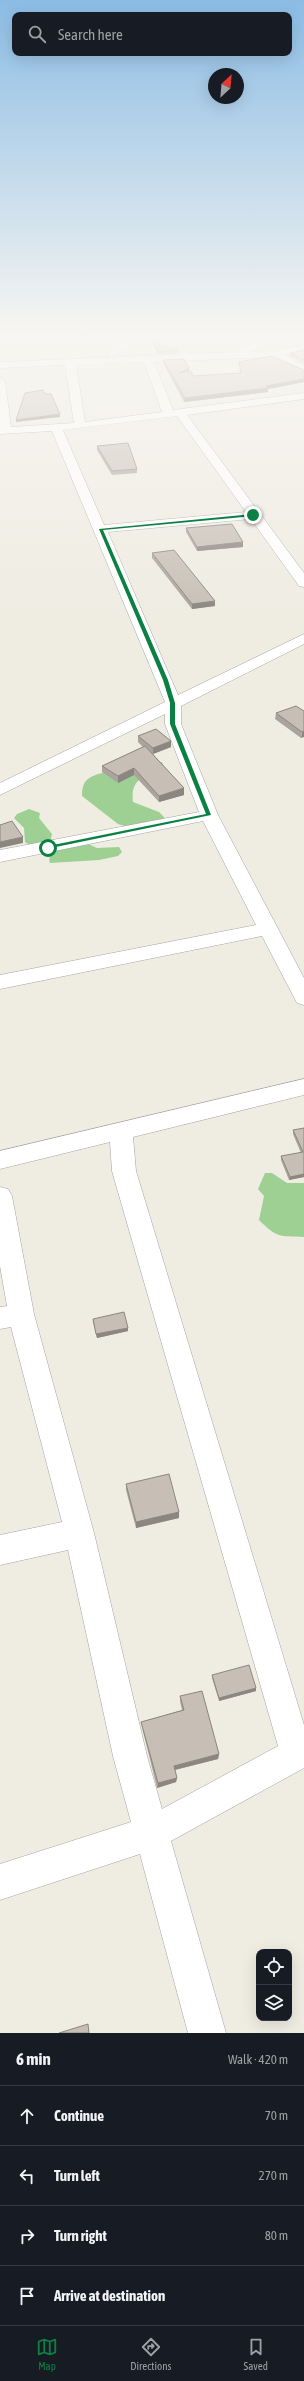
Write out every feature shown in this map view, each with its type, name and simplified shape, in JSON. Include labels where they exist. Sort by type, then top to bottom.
[{"type":"street","points":[[3,431],[56,428],[101,529],[165,680],[173,703],[173,724],[209,815],[304,998]]},
{"type":"street","points":[[186,428],[304,583]]},
{"type":"street","points":[[101,529],[253,515]]},
{"type":"street","points":[[0,790],[304,638]]},
{"type":"street","points":[[0,856],[209,815]]},
{"type":"street","points":[[0,982],[268,929]]},
{"type":"street","points":[[0,1160],[304,1087]]},
{"type":"street","points":[[0,1882],[151,1832],[300,1751],[124,1171],[121,1132]]},
{"type":"street","points":[[0,1196],[10,1316],[79,1533],[130,1756],[208,2033]]},
{"type":"street","points":[[0,1550],[79,1533]]},
{"type":"green space","points":[[162,762],[165,770],[146,776],[137,782],[134,787],[133,802],[159,812],[166,819],[132,828],[118,824],[82,796],[85,782],[94,776],[112,770]]},
{"type":"green space","points":[[29,809],[40,813],[39,818],[52,834],[50,843],[30,845],[25,842],[24,828],[14,818],[17,814]]},
{"type":"green space","points":[[84,842],[97,848],[119,847],[122,852],[118,856],[99,860],[50,863],[49,860],[51,855],[60,844]]},
{"type":"green space","points":[[265,1173],[272,1173],[287,1183],[304,1183],[304,1237],[279,1235],[270,1230],[259,1220],[264,1196],[258,1189]]},
{"type":"building","points":[[128,443],[137,469],[112,471],[97,446]]},
{"type":"building","points":[[232,524],[243,542],[197,547],[186,528]]},
{"type":"building","points":[[174,550],[215,601],[192,604],[152,553]]},
{"type":"building","points":[[296,706],[304,711],[304,731],[302,732],[276,713]]},
{"type":"building","points":[[156,729],[171,741],[153,748],[138,736]]},
{"type":"building","points":[[145,746],[184,788],[159,796],[134,768],[118,776],[102,766]]},
{"type":"building","points":[[12,821],[23,837],[0,842],[0,825]]},
{"type":"building","points":[[304,1128],[304,1174],[290,1177],[281,1156],[303,1152],[293,1130]]},
{"type":"building","points":[[124,1312],[128,1328],[96,1334],[93,1319]]},
{"type":"building","points":[[169,1474],[179,1512],[136,1522],[126,1484]]},
{"type":"building","points":[[249,1665],[256,1688],[219,1698],[212,1675]]},
{"type":"building","points":[[202,1691],[219,1754],[174,1766],[177,1778],[158,1783],[141,1722],[184,1710],[180,1696]]},
{"type":"building","points":[[88,2024],[89,2033],[59,2033]]},
{"type":"route","points":[[48,848],[209,815],[173,724],[173,703],[165,680],[101,529],[253,515]]}]
